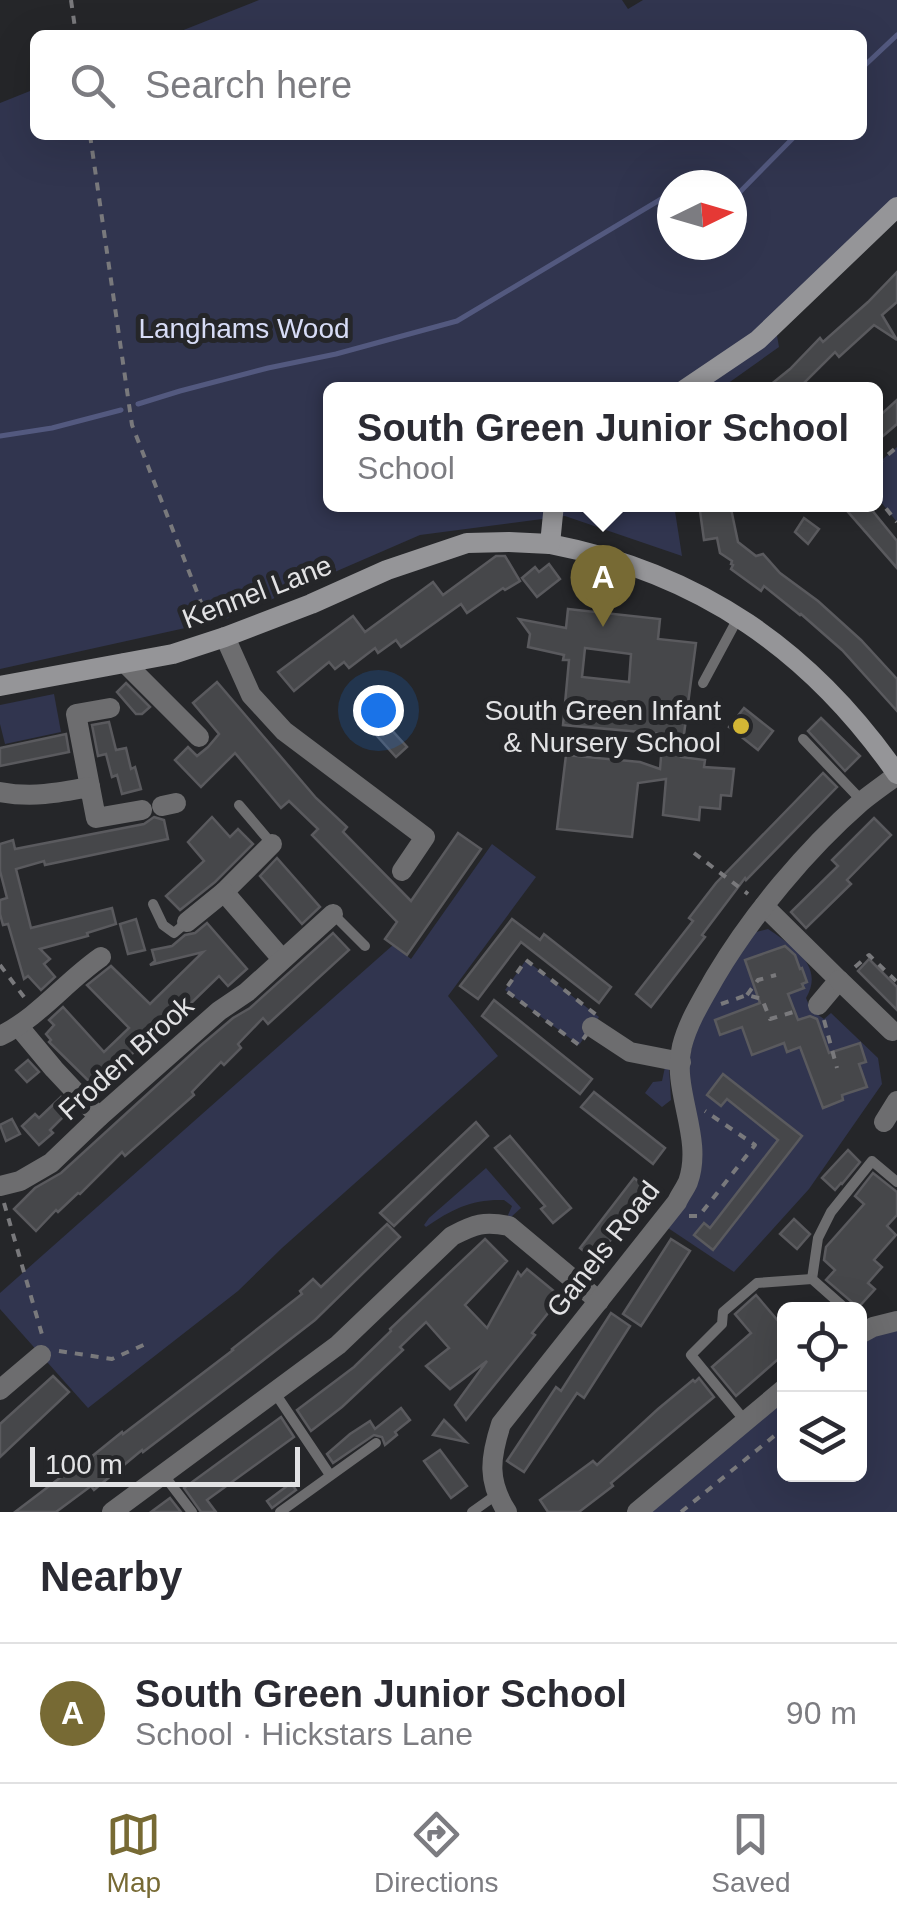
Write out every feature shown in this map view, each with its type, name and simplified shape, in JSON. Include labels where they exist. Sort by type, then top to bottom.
[{"type":"street","points":[[696,382],[758,340],[897,207]]},
{"type":"street","points":[[550,544],[553,512]]},
{"type":"street","name":"Kennel Lane","points":[[0,686],[173,654],[310,604],[387,570],[467,544],[550,544],[590,552],[671,580],[739,617],[826,686],[852,713],[897,774]]},
{"type":"street","points":[[220,639],[252,694],[284,731],[425,837],[402,871]]},
{"type":"street","points":[[125,663],[198,737]]},
{"type":"street","points":[[110,708],[76,714],[96,818],[160,806]]},
{"type":"street","name":"Ganels Road","points":[[502,1504],[492,1478],[492,1450],[501,1424],[677,1202],[688,1181],[693,1145],[681,1062],[682,1046],[697,1011],[732,948],[792,872],[862,802],[897,774]]},
{"type":"street","points":[[0,792],[43,796],[90,787]]},
{"type":"street","points":[[187,922],[272,844]]},
{"type":"street","points":[[224,892],[282,959]]},
{"type":"street","points":[[764,906],[892,1031]]},
{"type":"street","name":"Froden Brook","points":[[0,1188],[51,1163],[98,1117],[334,914]]},
{"type":"street","points":[[98,1117],[18,1025],[101,957]]},
{"type":"street","points":[[818,1005],[840,980]]},
{"type":"street","points":[[592,1027],[630,1052],[681,1062]]},
{"type":"street","points":[[884,1122],[897,1101]]},
{"type":"street","points":[[112,1512],[338,1345],[452,1236],[474,1224],[509,1226],[600,1300]]},
{"type":"street","points":[[867,1327],[897,1321]]},
{"type":"street","points":[[0,1390],[46,1352]]},
{"type":"street","points":[[637,1512],[781,1392]]},
{"type":"lane","points":[[704,684],[739,617]]},
{"type":"lane","points":[[803,739],[862,802]]},
{"type":"lane","points":[[240,805],[272,844]]},
{"type":"lane","points":[[153,904],[163,925],[174,933],[187,922]]},
{"type":"lane","points":[[334,914],[364,946]]},
{"type":"lane","points":[[812,1280],[818,1238],[831,1212],[872,1162],[897,1182]]},
{"type":"lane","points":[[746,1422],[692,1355],[722,1324],[723,1312],[757,1283],[812,1280],[837,1302]]},
{"type":"lane","points":[[274,1392],[330,1475]]},
{"type":"lane","points":[[280,1512],[376,1443]]},
{"type":"lane","points":[[163,1474],[192,1512]]},
{"type":"lane","points":[[472,1512],[502,1504]]},
{"type":"path","points":[[70,0],[75,30]]},
{"type":"path","points":[[91,140],[132,425],[220,639]]},
{"type":"path","points":[[694,853],[764,906]]},
{"type":"path","points":[[840,980],[870,955],[897,982]]},
{"type":"path","points":[[526,960],[599,1017],[592,1027],[579,1045],[505,990],[526,960]]},
{"type":"path","points":[[0,965],[18,1025]]},
{"type":"path","points":[[697,1011],[748,994],[758,980],[776,975]]},
{"type":"path","points":[[748,994],[762,999],[770,1018],[818,1005],[837,1068]]},
{"type":"path","points":[[664,1218],[699,1216],[755,1146],[684,1096]]},
{"type":"path","points":[[0,1188],[46,1352],[112,1359],[148,1344]]},
{"type":"path","points":[[681,1512],[777,1434]]},
{"type":"green space","name":"Langhams Wood","points":[[259,0],[622,0],[628,9],[643,0],[897,0],[897,207],[775,324],[779,347],[730,382],[323,382],[323,512],[675,512],[682,556],[565,516],[420,535],[226,619],[0,669],[0,103],[30,91],[30,140],[867,140],[867,30],[184,30]]},
{"type":"green space","points":[[897,447],[897,522],[883,505],[883,459]]},
{"type":"green space","points":[[54,694],[61,732],[5,744],[0,705]]},
{"type":"green space","points":[[492,844],[536,877],[448,996],[498,1056],[238,1291],[88,1408],[0,1309],[0,1293],[393,945],[411,959]]},
{"type":"green space","points":[[768,929],[796,950],[809,967],[811,987],[806,998],[811,1010],[824,1019],[831,1013],[878,1058],[882,1084],[809,1189],[734,1272],[668,1228],[695,1181],[686,1075],[696,1027],[752,933]]},
{"type":"green space","points":[[526,960],[599,1017],[579,1045],[505,990]]},
{"type":"green space","points":[[665,1067],[669,1067],[671,1100],[662,1107],[645,1093],[653,1082],[662,1081]]},
{"type":"green space","points":[[486,1168],[521,1208],[510,1218],[512,1206],[504,1200],[482,1201],[424,1225],[429,1218]]},
{"type":"green space","points":[[897,1321],[897,1512],[637,1512],[777,1395],[777,1482],[867,1482],[867,1332]]},
{"type":"building","points":[[897,272],[897,302],[882,315],[897,340],[874,325],[839,357],[835,352],[805,382],[774,382],[820,338],[823,342]]},
{"type":"building","points":[[897,400],[897,424],[883,436],[883,413]]},
{"type":"building","points":[[700,512],[732,512],[738,542],[756,556],[763,554],[780,573],[818,601],[897,679],[897,711],[842,650],[801,614],[764,586],[761,591],[731,569],[732,561],[720,553],[717,538],[704,540]]},
{"type":"building","points":[[848,512],[873,512],[897,541],[897,568]]},
{"type":"building","points":[[804,518],[819,529],[808,544],[795,532]]},
{"type":"building","points":[[496,556],[505,556],[520,581],[467,613],[461,604],[401,647],[396,640],[378,653],[375,648],[349,668],[344,662],[335,669],[329,662],[294,691],[278,672],[353,616],[365,632],[433,582],[443,595]]},
{"type":"building","points":[[549,564],[560,579],[537,597],[522,578],[535,567],[539,572]]},
{"type":"building","points":[[568,609],[660,619],[658,639],[696,643],[681,757],[705,760],[704,767],[734,769],[731,796],[721,795],[720,809],[700,807],[699,820],[663,815],[666,779],[638,783],[632,837],[557,829],[566,755],[640,762],[660,769],[663,734],[563,725],[569,660],[563,660],[564,655],[528,647],[530,634],[519,619],[566,628]],"holes":[[[585,648],[631,654],[629,682],[582,677]]]},
{"type":"building","points":[[217,682],[316,798],[347,827],[343,832],[411,901],[458,833],[481,849],[407,955],[385,939],[397,922],[312,835],[318,829],[289,801],[281,808],[235,753],[201,787],[175,760],[188,747],[197,756],[219,734],[193,703]]},
{"type":"building","points":[[126,683],[150,707],[142,714],[136,714],[117,692]]},
{"type":"building","points":[[744,708],[773,731],[758,750],[729,727]]},
{"type":"building","points":[[360,717],[396,721],[389,727],[407,747],[396,757]]},
{"type":"building","points":[[821,718],[860,756],[845,771],[808,731]]},
{"type":"building","points":[[109,722],[116,750],[126,748],[141,789],[122,794],[106,754],[98,756],[92,725]]},
{"type":"building","points":[[66,734],[69,752],[0,766],[0,748]]},
{"type":"building","points":[[823,773],[837,787],[745,878],[651,1007],[636,994],[693,921],[689,918],[716,883]]},
{"type":"building","points":[[154,817],[164,820],[168,839],[16,869],[31,928],[112,908],[116,924],[40,949],[50,959],[44,964],[55,977],[41,990],[28,976],[24,979],[8,924],[3,925],[0,914],[0,900],[7,898],[0,871],[0,844],[13,840],[15,849],[144,824]]},
{"type":"building","points":[[212,817],[230,837],[238,829],[253,844],[180,910],[166,896],[204,861],[188,842]]},
{"type":"building","points":[[874,818],[891,835],[847,880],[851,884],[806,928],[791,912],[838,866],[832,860]]},
{"type":"building","points":[[277,858],[320,907],[302,924],[260,876]]},
{"type":"building","points":[[136,919],[145,950],[128,954],[120,924]]},
{"type":"building","points":[[512,919],[540,940],[544,934],[611,987],[599,1003],[521,942],[478,999],[460,986]]},
{"type":"building","points":[[207,923],[247,969],[228,986],[219,976],[156,1033],[159,1036],[141,1053],[137,1049],[113,1072],[119,1078],[102,1094],[49,1042],[46,1034],[54,1025],[49,1020],[63,1007],[104,1052],[129,1028],[87,985],[111,966],[150,1004],[203,952],[150,965],[155,961],[152,950],[172,946]]},
{"type":"building","points":[[333,933],[349,950],[268,1024],[263,1018],[238,1044],[241,1048],[224,1065],[221,1062],[192,1092],[194,1095],[125,1156],[122,1152],[36,1231],[14,1209],[35,1188],[61,1173],[200,1046],[250,1008]]},
{"type":"building","points":[[785,946],[795,955],[807,982],[802,984],[804,988],[788,994],[798,1020],[810,1016],[817,1019],[829,1053],[860,1043],[866,1062],[859,1064],[867,1087],[842,1095],[843,1100],[823,1108],[800,1047],[787,1052],[784,1043],[752,1055],[742,1027],[720,1035],[715,1020],[760,1003],[745,960]]},
{"type":"building","points":[[869,959],[897,987],[897,1010],[858,971]]},
{"type":"building","points":[[494,1000],[592,1079],[580,1094],[482,1016]]},
{"type":"building","points":[[28,1060],[39,1072],[27,1082],[16,1070]]},
{"type":"building","points":[[723,1074],[802,1136],[713,1250],[694,1235],[704,1223],[710,1228],[778,1140],[727,1099],[721,1106],[707,1095]]},
{"type":"building","points":[[594,1092],[665,1148],[653,1164],[581,1107]]},
{"type":"building","points":[[61,1097],[72,1108],[39,1145],[22,1126],[35,1114],[39,1118]]},
{"type":"building","points":[[12,1119],[20,1134],[6,1141],[0,1125]]},
{"type":"building","points":[[476,1122],[488,1136],[394,1226],[380,1213]]},
{"type":"building","points":[[510,1136],[571,1208],[553,1223],[541,1209],[545,1206],[495,1148]]},
{"type":"building","points":[[848,1150],[860,1162],[835,1190],[822,1178]]},
{"type":"building","points":[[873,1173],[897,1192],[897,1215],[887,1226],[896,1235],[874,1260],[882,1267],[868,1283],[875,1289],[863,1302],[852,1302],[826,1280],[835,1270],[824,1260],[826,1247],[864,1204],[855,1196]]},
{"type":"building","points":[[634,1178],[650,1190],[595,1260],[580,1248]]},
{"type":"building","points":[[794,1219],[810,1234],[797,1249],[780,1234]]},
{"type":"building","points":[[387,1224],[400,1237],[315,1320],[239,1379],[94,1490],[91,1486],[56,1512],[15,1512],[233,1350],[302,1294],[300,1291],[313,1279],[321,1287]]},
{"type":"building","points":[[485,1239],[507,1261],[465,1305],[487,1328],[518,1272],[521,1276],[527,1269],[561,1297],[466,1420],[455,1405],[487,1361],[450,1389],[426,1366],[449,1348],[426,1322],[400,1347],[403,1350],[311,1431],[297,1410],[354,1367]]},
{"type":"building","points":[[671,1239],[690,1251],[641,1326],[623,1314]]},
{"type":"building","points":[[756,1295],[777,1320],[777,1360],[736,1396],[712,1367],[751,1333],[735,1314]]},
{"type":"building","points":[[611,1313],[630,1326],[584,1398],[577,1393],[524,1472],[507,1461],[556,1387],[561,1391]]},
{"type":"building","points":[[53,1376],[69,1392],[0,1457],[0,1424]]},
{"type":"building","points":[[699,1378],[714,1397],[579,1512],[548,1512],[540,1500],[593,1461],[597,1465],[658,1409]]},
{"type":"building","points":[[401,1408],[410,1420],[385,1445],[382,1437],[374,1435],[333,1463],[327,1454],[350,1434],[370,1421],[375,1429]]},
{"type":"building","points":[[281,1417],[294,1437],[207,1500],[216,1512],[201,1512],[184,1488]]},
{"type":"building","points":[[444,1420],[466,1442],[433,1435]]},
{"type":"building","points":[[440,1450],[467,1486],[451,1498],[424,1461]]},
{"type":"building","points":[[291,1483],[296,1490],[272,1508],[267,1501]]},
{"type":"building","points":[[170,1498],[181,1512],[151,1512]]},
{"type":"waterway","points":[[867,63],[897,35]]},
{"type":"waterway","points":[[747,185],[791,140]]},
{"type":"waterway","points":[[138,404],[457,321],[657,202]]},
{"type":"waterway","points":[[0,436],[52,428],[121,410]]},
{"type":"place","name":"South Green Junior School","points":[[603,627]]},
{"type":"place","name":"South Green Infant & Nursery School","points":[[741,726]]}]
